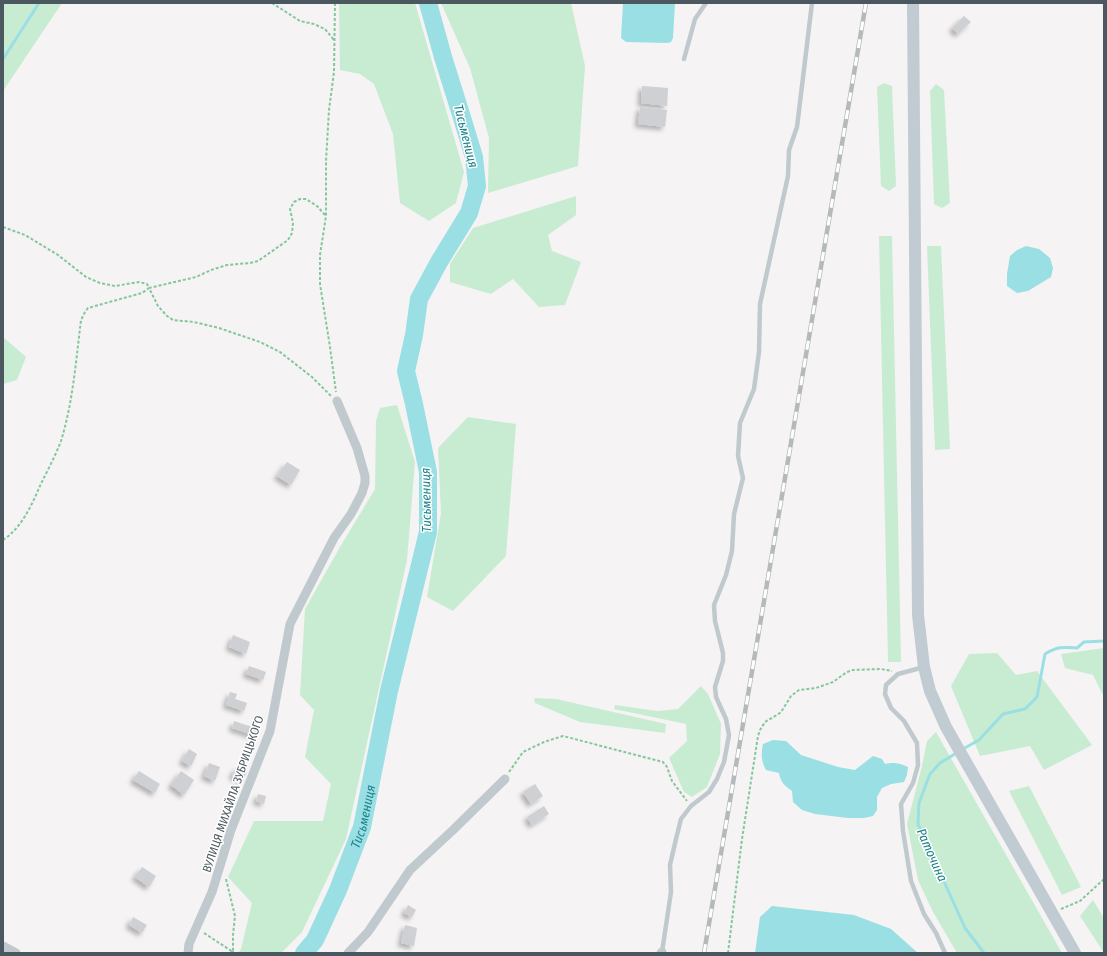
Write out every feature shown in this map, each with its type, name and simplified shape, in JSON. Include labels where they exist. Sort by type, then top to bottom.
[{"type":"main road","points":[[914,3],[918,615],[924,667],[930,691],[946,727],[1075,953]]},
{"type":"street","name":"ВУЛИЦЯ МИХАЙЛА ЗУБРИЦЬКОГО","points":[[188,953],[189,944],[212,892],[231,830],[270,731],[290,624],[334,538],[351,514],[365,483],[364,472],[357,448],[337,401]]},
{"type":"street","points":[[348,953],[368,932],[410,870],[505,779]]},
{"type":"street","points":[[3,946],[16,953]]},
{"type":"lane","points":[[684,59],[695,19],[706,3]]},
{"type":"lane","points":[[661,952],[671,892],[671,858],[681,819],[691,806],[709,792],[717,779],[724,762],[729,735],[726,719],[716,697],[714,687],[723,661],[723,653],[715,621],[714,605],[726,575],[732,551],[734,514],[743,478],[738,456],[740,423],[754,389],[759,352],[760,304],[788,176],[789,150],[798,127],[812,3]]},
{"type":"lane","points":[[924,667],[898,674],[886,685],[885,694],[891,708],[904,721],[917,743],[918,765],[913,783],[901,804],[903,831],[911,881],[924,914],[946,953]]},
{"type":"path","points":[[272,3],[300,21],[314,24],[325,29],[335,41]]},
{"type":"path","points":[[335,3],[334,72],[329,110],[326,161],[326,216],[320,255],[320,284],[337,401]]},
{"type":"path","points":[[3,540],[20,524],[34,500],[60,442],[68,411],[81,320],[88,308],[142,293],[149,288],[196,277],[227,265],[258,261],[288,240],[292,233],[293,223],[290,209],[294,202],[300,199],[306,199],[317,206],[326,216]]},
{"type":"path","points":[[3,227],[25,235],[58,254],[86,277],[100,283],[115,286],[139,282],[147,284],[158,306],[173,320],[194,322],[219,328],[260,342],[280,352],[312,377],[337,401]]},
{"type":"path","points":[[728,953],[742,839],[760,730],[765,722],[780,713],[791,696],[799,690],[816,688],[833,682],[852,670],[881,669],[889,670],[898,674]]},
{"type":"path","points":[[505,779],[523,752],[544,742],[563,736],[663,762],[668,767],[672,781],[691,806]]},
{"type":"path","points":[[221,862],[229,886],[235,916],[232,953]]},
{"type":"path","points":[[1051,911],[1065,909],[1080,901],[1104,879]]},
{"type":"path","points":[[196,928],[232,953],[236,953]]},
{"type":"green space","points":[[3,3],[62,3],[3,91]]},
{"type":"green space","points":[[339,3],[415,3],[464,172],[456,203],[429,221],[400,203],[393,134],[374,84],[360,74],[340,70]]},
{"type":"green space","points":[[441,3],[571,3],[585,66],[578,166],[488,193],[489,138],[470,68]]},
{"type":"green space","points":[[884,83],[892,86],[896,186],[889,191],[881,186],[877,87]]},
{"type":"green space","points":[[936,84],[944,90],[950,203],[942,208],[934,204],[930,91]]},
{"type":"green space","points":[[576,196],[576,215],[548,235],[552,251],[581,262],[565,305],[539,307],[513,279],[491,294],[450,282],[450,264],[473,228]]},
{"type":"green space","points":[[879,236],[892,236],[901,662],[888,662]]},
{"type":"green space","points":[[927,246],[941,246],[950,449],[935,450]]},
{"type":"green space","points":[[3,337],[26,357],[17,380],[3,384]]},
{"type":"green space","points":[[397,405],[415,462],[407,560],[346,839],[302,932],[281,953],[238,953],[241,949],[252,903],[228,877],[254,821],[323,821],[331,784],[305,757],[314,710],[300,695],[305,609],[375,489],[376,421],[380,408]]},
{"type":"green space","points":[[468,417],[516,424],[506,556],[453,611],[427,597],[441,513],[438,448]]},
{"type":"green space","points":[[1104,648],[1104,697],[1093,675],[1065,668],[1061,654]]},
{"type":"green space","points":[[997,653],[1016,675],[1037,671],[1092,745],[1044,770],[1030,746],[980,756],[951,686],[969,654]]},
{"type":"green space","points":[[701,686],[708,694],[721,724],[720,754],[707,787],[692,797],[684,792],[669,758],[687,741],[686,724],[614,709],[615,705],[657,711],[678,709]]},
{"type":"green space","points":[[534,698],[556,699],[666,724],[665,733],[580,722],[535,703]]},
{"type":"green space","points":[[936,732],[1062,953],[957,953],[933,912],[918,880],[907,824],[927,741]]},
{"type":"green space","points":[[1029,786],[1081,887],[1062,895],[1009,791]]},
{"type":"green space","points":[[1093,900],[1104,918],[1104,953],[1080,916]]},
{"type":"water","points":[[623,3],[675,3],[673,38],[671,42],[626,42],[621,38]]},
{"type":"water","points":[[1026,246],[1039,249],[1050,258],[1053,268],[1051,277],[1028,291],[1017,293],[1007,286],[1010,256],[1017,250]]},
{"type":"water","points":[[773,740],[786,741],[801,755],[838,767],[855,770],[873,756],[882,759],[885,764],[897,763],[908,767],[907,775],[904,782],[891,784],[882,788],[877,797],[877,810],[873,816],[864,818],[848,818],[815,814],[802,810],[793,802],[792,791],[783,784],[779,773],[766,770],[762,757],[763,744]]},
{"type":"water","points":[[772,906],[854,915],[891,929],[918,953],[755,953],[760,917]]},
{"type":"building","points":[[964,16],[971,22],[958,34],[952,28]]},
{"type":"building","points":[[642,86],[668,88],[667,106],[641,103]]},
{"type":"building","points":[[640,107],[667,110],[665,127],[638,124]]},
{"type":"building","points":[[287,462],[300,470],[291,485],[277,476]]},
{"type":"building","points":[[233,635],[250,642],[246,654],[229,647]]},
{"type":"building","points":[[249,666],[266,672],[263,680],[246,674]]},
{"type":"building","points":[[230,692],[237,694],[235,699],[247,703],[244,711],[226,705]]},
{"type":"building","points":[[234,721],[258,729],[256,736],[232,728]]},
{"type":"building","points":[[189,749],[197,754],[191,766],[182,761]]},
{"type":"building","points":[[209,763],[220,767],[215,781],[204,776]]},
{"type":"building","points":[[236,767],[247,772],[243,780],[232,776]]},
{"type":"building","points":[[139,771],[160,784],[155,793],[133,780]]},
{"type":"building","points":[[181,771],[194,780],[184,795],[171,785]]},
{"type":"building","points":[[535,784],[543,796],[531,804],[523,792]]},
{"type":"building","points":[[258,794],[266,796],[264,804],[256,801]]},
{"type":"building","points":[[544,806],[549,814],[532,825],[527,817]]},
{"type":"building","points":[[142,867],[156,876],[149,887],[135,877]]},
{"type":"building","points":[[408,905],[416,910],[412,917],[404,913]]},
{"type":"building","points":[[133,917],[147,925],[142,933],[129,925]]},
{"type":"building","points":[[405,925],[417,928],[414,946],[401,943]]},
{"type":"waterway","points":[[3,59],[39,3]]},
{"type":"waterway","name":"Тисьмениця","points":[[304,953],[315,940],[338,890],[362,827],[389,691],[428,532],[428,472],[406,371],[414,335],[419,299],[439,262],[469,213],[477,186],[474,157],[428,3]]},
{"type":"waterway","name":"Раточина","points":[[963,749],[979,740],[1003,714],[1025,709],[1037,697],[1045,654],[1061,648],[1077,648],[1084,642],[1104,641]]},
{"type":"waterway","name":"Раточина","points":[[958,752],[940,763],[930,774],[919,803],[918,824],[965,928],[984,953]]},
{"type":"railway","points":[[704,953],[866,3]]}]
